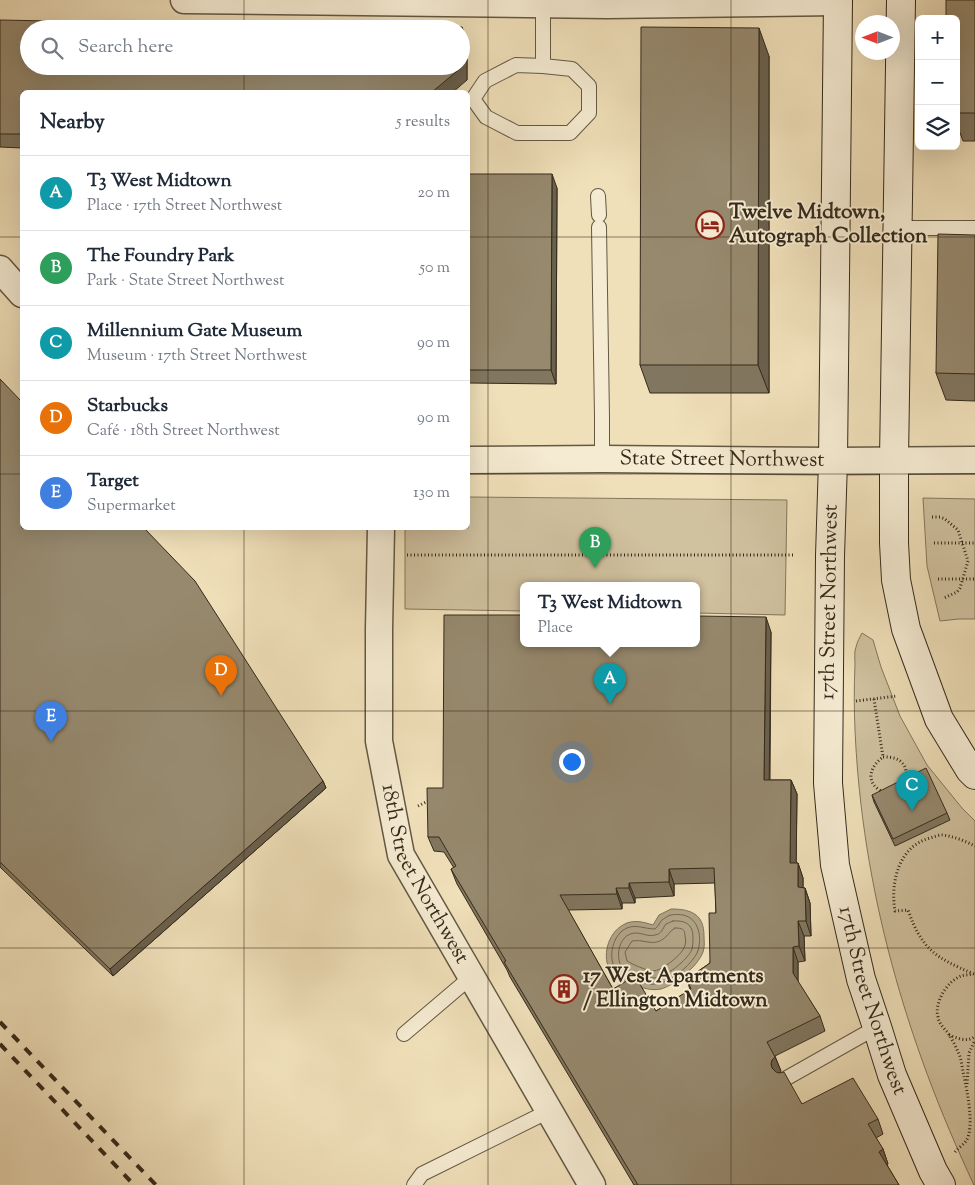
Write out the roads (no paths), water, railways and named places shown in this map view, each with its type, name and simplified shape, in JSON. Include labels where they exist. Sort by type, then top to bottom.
[{"type":"main road","points":[[901,0],[894,460],[896,580],[906,629],[939,719],[970,770],[975,775]]},
{"type":"main road","name":"17th Street Northwest","points":[[838,1],[833,461],[830,556],[829,792],[835,865],[861,979],[876,1027],[892,1075],[933,1171],[941,1185]]},
{"type":"street","points":[[184,0],[543,4],[838,1]]},
{"type":"street","points":[[0,269],[20,292]]},
{"type":"street","name":"State Street Northwest","points":[[470,460],[975,460]]},
{"type":"street","name":"18th Street Northwest","points":[[381,530],[379,741],[401,856],[592,1185]]},
{"type":"lane","points":[[543,4],[543,66]]},
{"type":"lane","points":[[516,65],[543,66],[572,69],[589,86],[589,113],[570,133],[517,133],[486,117],[473,99],[485,81],[516,65]]},
{"type":"lane","points":[[598,196],[602,459]]},
{"type":"lane","points":[[898,228],[975,228]]},
{"type":"lane","points":[[404,1034],[471,977]]},
{"type":"lane","points":[[784,1079],[876,1027]]},
{"type":"lane","points":[[414,1185],[422,1174],[549,1111]]},
{"type":"water","points":[[671,909],[685,910],[695,914],[702,922],[704,948],[696,963],[679,979],[667,987],[657,990],[634,985],[616,977],[608,966],[606,953],[613,934],[623,925],[630,922],[642,922],[653,925],[659,915]]},
{"type":"railway","points":[[0,1022],[156,1185]]},
{"type":"railway","points":[[0,1044],[134,1185]]},
{"type":"place","name":"Twelve Midtown, Autograph Collection","points":[[710,225]]},
{"type":"place","name":"The Foundry Park","points":[[595,568]]},
{"type":"place","name":"Starbucks","points":[[221,696]]},
{"type":"place","name":"T3 West Midtown","points":[[610,704]]},
{"type":"place","name":"Target","points":[[51,742]]},
{"type":"place","name":"Millennium Gate Museum","points":[[912,811]]},
{"type":"place","name":"17 West Apartments / Ellington Midtown","points":[[564,989]]}]
